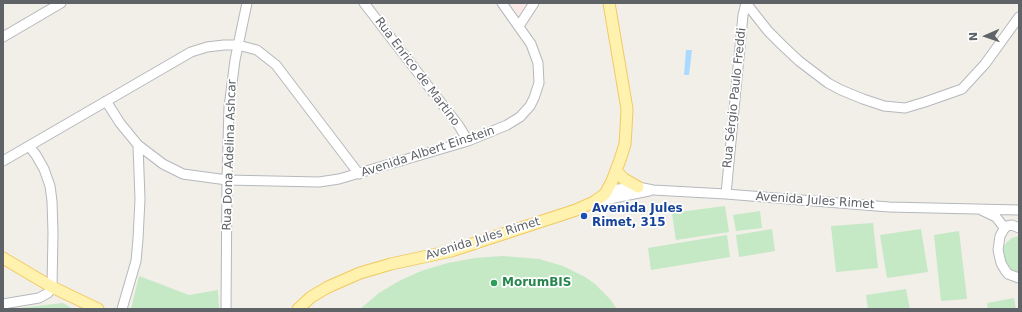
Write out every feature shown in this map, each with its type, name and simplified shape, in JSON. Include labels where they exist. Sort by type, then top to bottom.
[{"type":"main road","points":[[594,202],[602,197],[608,190],[625,144],[626,109],[608,3]]},
{"type":"main road","points":[[616,171],[624,179],[638,187]]},
{"type":"main road","name":"Avenida Jules Rimet","points":[[298,309],[310,297],[328,287],[360,273],[391,264],[450,251],[558,216],[594,202]]},
{"type":"main road","points":[[3,258],[52,287],[98,309]]},
{"type":"street","points":[[3,37],[50,6],[60,3]]},
{"type":"street","name":"Rua Dona Adelina Ashcar","points":[[226,309],[229,107],[235,60],[246,3]]},
{"type":"street","name":"Rua Enrico de Martino","points":[[364,3],[459,126],[468,141]]},
{"type":"street","name":"Avenida Albert Einstein","points":[[106,101],[120,123],[138,145],[163,164],[184,174],[227,180],[319,182],[339,180],[424,153],[468,141],[507,126],[520,117],[530,106],[539,83],[538,63],[531,44],[502,3]]},
{"type":"street","points":[[519,26],[534,3]]},
{"type":"street","points":[[746,3],[768,31],[782,45],[799,61],[828,82],[863,99],[884,106],[905,108],[962,89],[985,64],[1019,17]]},
{"type":"street","name":"Rua Sérgio Paulo Freddi","points":[[726,194],[743,15],[746,3]]},
{"type":"street","points":[[3,161],[191,52],[207,47],[238,45],[257,50],[276,65],[359,174]]},
{"type":"street","points":[[122,309],[136,261],[140,192],[138,145]]},
{"type":"street","points":[[3,304],[39,298],[48,293],[52,287],[53,233],[50,186],[44,169],[29,146]]},
{"type":"street","name":"Avenida Jules Rimet","points":[[608,190],[638,187],[652,190],[726,194],[889,207],[1019,210]]},
{"type":"street","name":"Avenida Jules Rimet","points":[[594,202],[652,190]]},
{"type":"street","name":"Avenida Jules Rimet","points":[[978,209],[996,217],[1004,229]]},
{"type":"street","points":[[1019,228],[1012,225],[1007,226],[1000,236],[998,244],[1001,263],[1008,274],[1019,278]]},
{"type":"shaded area","points":[[510,3],[532,3],[522,19]]},
{"type":"green space","points":[[725,206],[729,232],[676,240],[672,213]]},
{"type":"green space","points":[[760,211],[762,228],[736,231],[733,215]]},
{"type":"green space","points":[[873,223],[878,268],[836,272],[831,226]]},
{"type":"green space","points":[[772,229],[775,251],[739,257],[736,235]]},
{"type":"green space","points":[[921,229],[928,272],[887,278],[880,235]]},
{"type":"green space","points":[[959,231],[967,299],[941,301],[934,235]]},
{"type":"green space","points":[[727,235],[730,257],[651,270],[648,248]]},
{"type":"green space","points":[[1019,236],[1019,274],[1008,269],[1001,253],[1007,242],[1012,238]]},
{"type":"green space","name":"MorumBIS","points":[[503,256],[539,259],[563,266],[595,284],[610,299],[617,309],[360,309],[379,293],[399,281],[421,271],[448,263],[475,258]]},
{"type":"green space","points":[[139,276],[189,295],[218,290],[219,309],[131,309]]},
{"type":"green space","points":[[906,289],[910,309],[868,309],[866,295]]},
{"type":"green space","points":[[1014,298],[1016,309],[988,309],[987,303]]},
{"type":"green space","points":[[63,303],[73,309],[10,309]]},
{"type":"water","points":[[686,50],[692,50],[689,75],[684,75]]},
{"type":"place","name":"Avenida Jules Rimet, 315","points":[[584,216]]},
{"type":"place","name":"MorumBIS","points":[[494,283]]}]
